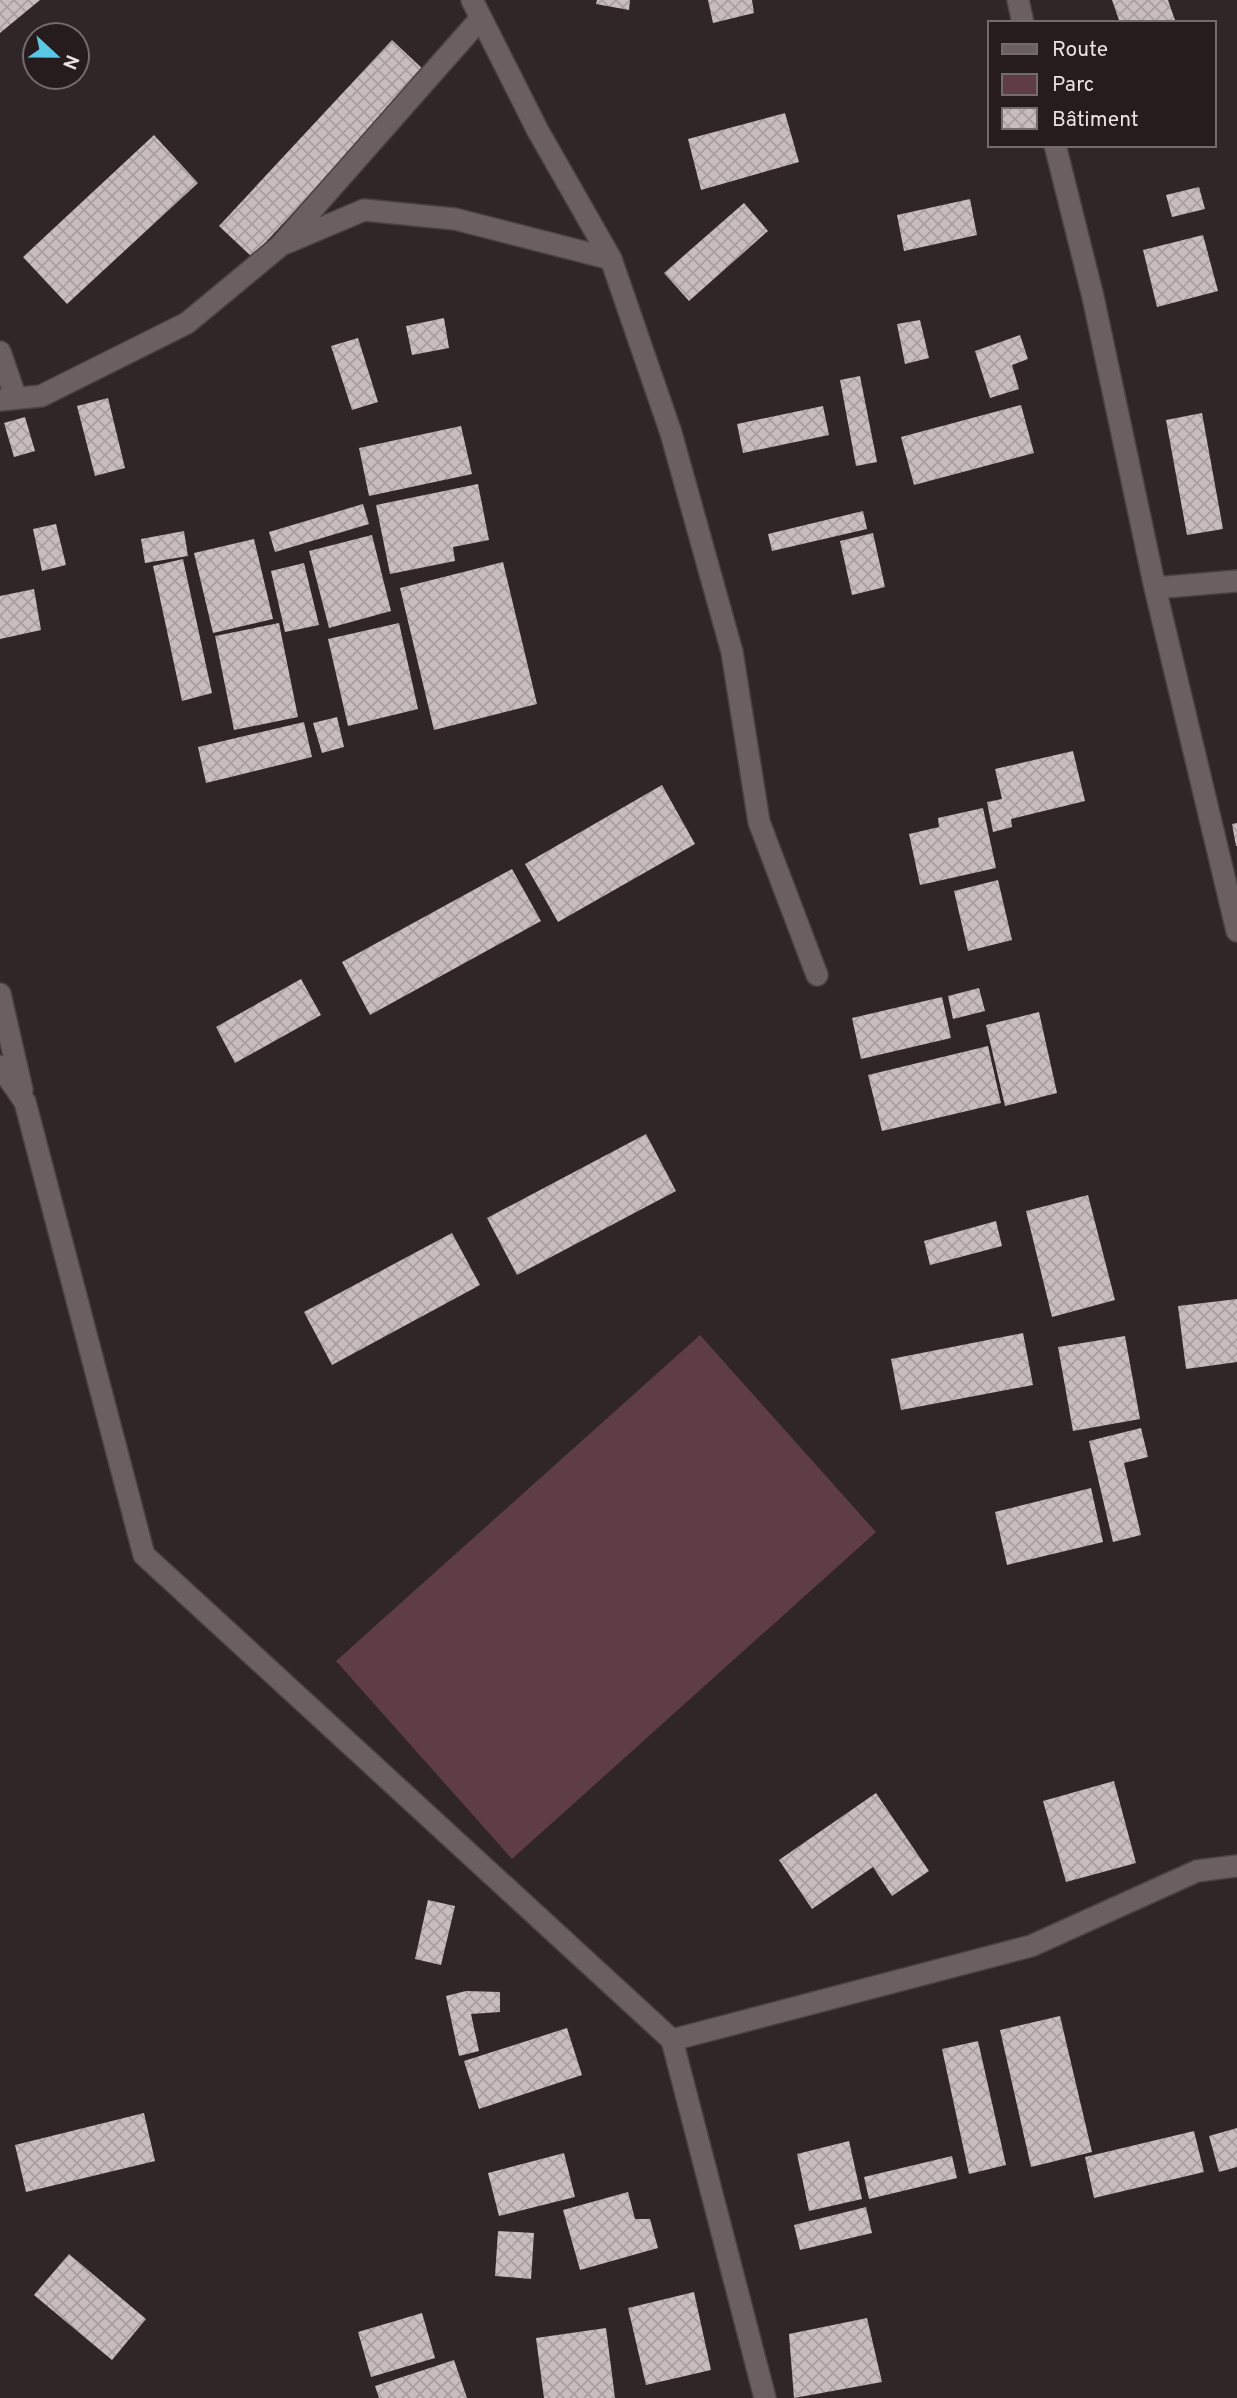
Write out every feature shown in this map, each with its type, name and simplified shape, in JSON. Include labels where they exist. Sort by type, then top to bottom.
[{"type":"street","points":[[1018,0],[1023,21]]},
{"type":"street","points":[[0,352],[8,399],[41,396],[187,323],[280,246],[476,9],[538,131],[611,260],[671,433],[732,652],[758,822],[817,975]]},
{"type":"street","points":[[1056,147],[1093,297],[1155,588],[1237,931]]},
{"type":"street","points":[[280,246],[364,210],[455,219],[611,260]]},
{"type":"street","points":[[1155,588],[1237,581]]},
{"type":"street","points":[[0,994],[25,1102],[144,1555],[671,2040],[765,2398]]},
{"type":"street","points":[[0,1066],[25,1102]]},
{"type":"street","points":[[671,2040],[1031,1946],[1197,1871],[1237,1866]]},
{"type":"green space","points":[[700,1335],[876,1532],[512,1859],[336,1661]]},
{"type":"building","points":[[0,0],[40,0],[0,33]]},
{"type":"building","points":[[597,0],[630,0],[629,10],[596,4]]},
{"type":"building","points":[[708,0],[752,0],[754,13],[713,23]]},
{"type":"building","points":[[1112,0],[1168,0],[1175,21],[1119,21]]},
{"type":"building","points":[[392,40],[425,71],[252,257],[219,226]]},
{"type":"building","points":[[785,113],[799,162],[701,190],[688,139]]},
{"type":"building","points":[[154,135],[198,183],[67,304],[23,257]]},
{"type":"building","points":[[1199,187],[1205,209],[1172,217],[1166,195]]},
{"type":"building","points":[[970,199],[977,235],[904,251],[897,215]]},
{"type":"building","points":[[744,203],[768,231],[689,301],[664,273]]},
{"type":"building","points":[[1203,235],[1218,291],[1157,307],[1143,250]]},
{"type":"building","points":[[444,318],[449,348],[412,355],[406,326]]},
{"type":"building","points":[[920,320],[929,358],[905,364],[897,324]]},
{"type":"building","points":[[1020,335],[1028,359],[1012,365],[1019,389],[990,398],[975,351]]},
{"type":"building","points":[[358,338],[378,402],[352,410],[331,346]]},
{"type":"building","points":[[860,376],[877,462],[856,466],[840,380]]},
{"type":"building","points":[[108,398],[125,468],[95,476],[77,406]]},
{"type":"building","points":[[1021,405],[1034,453],[914,485],[901,437]]},
{"type":"building","points":[[823,406],[829,435],[743,453],[737,424]]},
{"type":"building","points":[[1202,413],[1223,529],[1187,535],[1166,420]]},
{"type":"building","points":[[25,417],[35,451],[14,457],[4,423]]},
{"type":"building","points":[[461,426],[472,474],[369,496],[359,448]]},
{"type":"building","points":[[478,484],[489,540],[453,547],[455,561],[390,574],[376,505]]},
{"type":"building","points":[[363,504],[369,524],[275,552],[269,532]]},
{"type":"building","points":[[863,511],[867,529],[772,551],[768,534]]},
{"type":"building","points":[[56,524],[66,565],[42,571],[33,529]]},
{"type":"building","points":[[184,531],[188,556],[145,563],[141,539]]},
{"type":"building","points":[[873,533],[885,587],[852,595],[840,541]]},
{"type":"building","points":[[372,535],[391,611],[329,628],[309,551]]},
{"type":"building","points":[[254,539],[273,619],[213,633],[194,553]]},
{"type":"building","points":[[183,559],[212,693],[182,701],[153,566]]},
{"type":"building","points":[[503,562],[537,704],[434,730],[400,588]]},
{"type":"building","points":[[304,563],[319,625],[285,632],[271,571]]},
{"type":"building","points":[[34,589],[41,630],[0,639],[0,596]]},
{"type":"building","points":[[279,623],[298,717],[234,730],[215,636]]},
{"type":"building","points":[[399,623],[418,709],[348,726],[328,639]]},
{"type":"building","points":[[337,717],[344,747],[322,753],[313,723]]},
{"type":"building","points":[[304,722],[312,757],[206,783],[198,747]]},
{"type":"building","points":[[1073,751],[1085,801],[1011,819],[1012,827],[993,832],[987,802],[1002,799],[995,769]]},
{"type":"building","points":[[662,785],[695,844],[558,922],[525,864]]},
{"type":"building","points":[[983,808],[996,868],[920,885],[909,834],[939,827],[938,818]]},
{"type":"building","points":[[1237,823],[1237,846],[1236,846],[1232,824]]},
{"type":"building","points":[[512,869],[541,921],[370,1015],[342,962]]},
{"type":"building","points":[[998,880],[1012,940],[968,951],[954,891]]},
{"type":"building","points":[[301,979],[321,1015],[235,1063],[216,1027]]},
{"type":"building","points":[[979,988],[985,1011],[953,1019],[948,996]]},
{"type":"building","points":[[942,997],[951,1038],[861,1059],[852,1018]]},
{"type":"building","points":[[1039,1012],[1057,1093],[1005,1106],[986,1025]]},
{"type":"building","points":[[988,1046],[1001,1103],[882,1131],[868,1075]]},
{"type":"building","points":[[646,1134],[676,1191],[517,1275],[487,1218]]},
{"type":"building","points":[[1088,1195],[1115,1300],[1052,1317],[1026,1211]]},
{"type":"building","points":[[996,1221],[1002,1246],[930,1265],[924,1241]]},
{"type":"building","points":[[452,1233],[480,1285],[332,1365],[304,1312]]},
{"type":"building","points":[[1237,1299],[1237,1362],[1186,1369],[1178,1306]]},
{"type":"building","points":[[1023,1333],[1033,1385],[901,1410],[891,1359]]},
{"type":"building","points":[[1125,1336],[1140,1419],[1073,1431],[1058,1347]]},
{"type":"building","points":[[1141,1428],[1148,1457],[1124,1463],[1141,1535],[1113,1542],[1089,1441]]},
{"type":"building","points":[[1091,1488],[1103,1542],[1007,1565],[995,1512]]},
{"type":"building","points":[[1114,1781],[1136,1863],[1066,1882],[1043,1801]]},
{"type":"building","points":[[876,1793],[929,1871],[892,1896],[873,1867],[812,1909],[779,1860]]},
{"type":"building","points":[[428,1900],[455,1906],[441,1965],[415,1959]]},
{"type":"building","points":[[466,1991],[500,1992],[500,2012],[471,2014],[479,2051],[459,2056],[446,1996]]},
{"type":"building","points":[[1060,2016],[1092,2152],[1031,2167],[1000,2030]]},
{"type":"building","points":[[567,2028],[582,2075],[479,2109],[464,2061]]},
{"type":"building","points":[[978,2041],[1006,2165],[969,2174],[942,2049]]},
{"type":"building","points":[[144,2113],[155,2161],[26,2192],[15,2145]]},
{"type":"building","points":[[1237,2128],[1237,2167],[1219,2172],[1209,2136]]},
{"type":"building","points":[[1194,2131],[1204,2172],[1094,2198],[1085,2157]]},
{"type":"building","points":[[849,2141],[862,2199],[809,2211],[797,2154]]},
{"type":"building","points":[[564,2153],[575,2197],[499,2216],[488,2173]]},
{"type":"building","points":[[952,2156],[957,2178],[869,2199],[864,2177]]},
{"type":"building","points":[[628,2192],[635,2219],[650,2219],[658,2248],[580,2270],[563,2210]]},
{"type":"building","points":[[866,2207],[872,2233],[800,2250],[794,2225]]},
{"type":"building","points":[[498,2231],[534,2233],[531,2279],[495,2276]]},
{"type":"building","points":[[69,2254],[146,2319],[112,2360],[34,2295]]},
{"type":"building","points":[[694,2292],[711,2370],[646,2385],[628,2308]]},
{"type":"building","points":[[422,2313],[435,2358],[371,2377],[358,2332]]},
{"type":"building","points":[[867,2318],[882,2382],[794,2398],[789,2334]]},
{"type":"building","points":[[606,2328],[615,2398],[544,2398],[536,2338]]},
{"type":"building","points":[[454,2360],[467,2398],[379,2398],[375,2386]]}]
